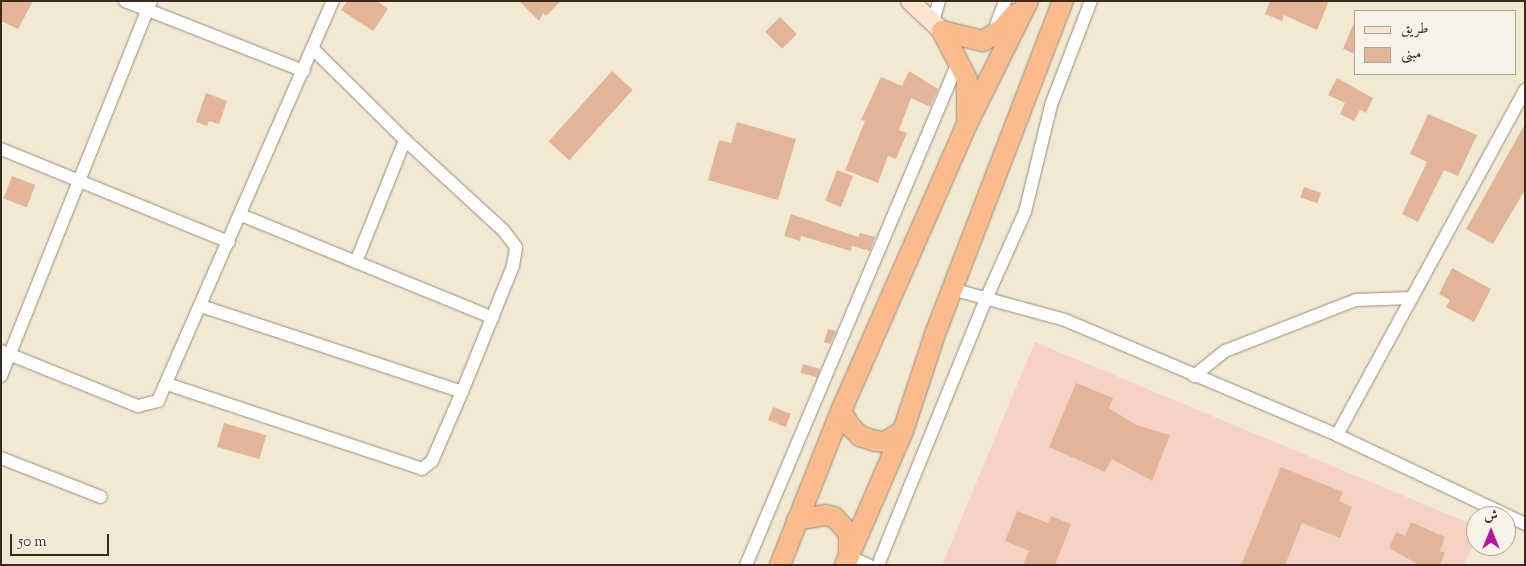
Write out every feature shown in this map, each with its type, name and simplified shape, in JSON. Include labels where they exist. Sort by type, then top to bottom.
[{"type":"highway","points":[[937,27],[983,40],[993,36],[1027,1]]},
{"type":"highway","points":[[780,565],[841,411],[966,126],[1027,1]]},
{"type":"highway","points":[[847,561],[903,431],[952,289],[1063,1]]},
{"type":"highway","points":[[937,27],[959,60],[969,89],[966,126]]},
{"type":"highway","points":[[841,411],[860,436],[875,441],[885,442],[903,431]]},
{"type":"highway","points":[[797,520],[825,515],[839,520],[849,533],[847,561]]},
{"type":"main road","points":[[910,1],[937,27]]},
{"type":"street","points":[[125,1],[149,6],[304,71]]},
{"type":"street","points":[[6,353],[138,406],[158,401],[333,1]]},
{"type":"street","points":[[937,27],[939,1]]},
{"type":"street","points":[[993,36],[1005,1]]},
{"type":"street","points":[[878,565],[986,299],[1025,212],[1051,105],[1091,1]]},
{"type":"street","points":[[1,376],[6,353],[149,6]]},
{"type":"street","points":[[167,384],[422,469],[432,461],[493,318],[513,266],[516,248],[504,231],[404,140],[313,49]]},
{"type":"street","points":[[746,565],[959,60]]},
{"type":"street","points":[[1337,435],[1525,90]]},
{"type":"street","points":[[356,262],[404,140]]},
{"type":"street","points":[[1,149],[79,178],[229,242]]},
{"type":"street","points":[[241,215],[493,318]]},
{"type":"street","points":[[952,289],[1065,320],[1337,435],[1525,524]]},
{"type":"street","points":[[1194,376],[1225,351],[1356,300],[1412,298]]},
{"type":"street","points":[[201,306],[462,392]]},
{"type":"street","points":[[1,458],[101,497]]},
{"type":"street","points":[[847,561],[868,565]]},
{"type":"shaded area","points":[[1035,342],[1466,522],[1466,556],[1468,556],[1464,565],[942,565]]},
{"type":"building","points":[[1,1],[33,1],[18,29],[1,21]]},
{"type":"building","points":[[347,1],[377,1],[388,9],[373,31],[341,10]]},
{"type":"building","points":[[519,1],[561,1],[546,16],[543,13],[539,21]]},
{"type":"building","points":[[1270,1],[1329,1],[1317,30],[1284,15],[1282,21],[1265,14]]},
{"type":"building","points":[[780,17],[797,34],[782,49],[765,32]]},
{"type":"building","points":[[1354,22],[1354,54],[1343,49]]},
{"type":"building","points":[[612,71],[633,90],[569,160],[548,142]]},
{"type":"building","points":[[909,71],[938,89],[930,107],[911,98],[899,130],[907,133],[896,159],[888,156],[878,183],[845,170],[865,121],[861,120],[881,77],[902,86]]},
{"type":"building","points":[[1337,78],[1373,98],[1366,113],[1360,110],[1354,121],[1340,114],[1345,103],[1328,95]]},
{"type":"building","points":[[206,93],[227,101],[219,124],[209,121],[207,126],[196,122]]},
{"type":"building","points":[[1428,114],[1477,135],[1458,176],[1444,170],[1418,222],[1402,214],[1427,162],[1410,154]]},
{"type":"building","points":[[737,122],[796,139],[778,200],[708,180],[719,140],[731,143]]},
{"type":"building","points":[[1525,124],[1525,190],[1493,244],[1466,229]]},
{"type":"building","points":[[837,170],[853,176],[841,207],[825,201]]},
{"type":"building","points":[[12,176],[35,185],[27,207],[3,198]]},
{"type":"building","points":[[1304,187],[1321,193],[1317,203],[1300,197]]},
{"type":"building","points":[[791,214],[858,237],[860,233],[875,237],[870,251],[852,246],[851,251],[801,236],[800,241],[784,236]]},
{"type":"building","points":[[1452,268],[1491,289],[1474,322],[1446,307],[1450,300],[1439,294]]},
{"type":"building","points":[[828,329],[836,331],[830,344],[824,342]]},
{"type":"building","points":[[803,364],[820,369],[818,378],[801,373]]},
{"type":"building","points":[[1076,383],[1113,398],[1109,408],[1136,425],[1170,435],[1152,481],[1112,459],[1105,472],[1049,447]]},
{"type":"building","points":[[773,407],[791,414],[786,427],[768,420]]},
{"type":"building","points":[[224,423],[266,435],[259,459],[217,447]]},
{"type":"building","points":[[1281,467],[1343,492],[1339,501],[1352,507],[1340,538],[1302,523],[1285,565],[1241,565]]},
{"type":"building","points":[[1017,511],[1048,523],[1051,516],[1071,524],[1055,565],[1023,565],[1029,551],[1005,541]]},
{"type":"building","points":[[1411,522],[1445,537],[1440,551],[1445,553],[1440,565],[1419,565],[1389,548],[1396,532],[1405,536]]}]
